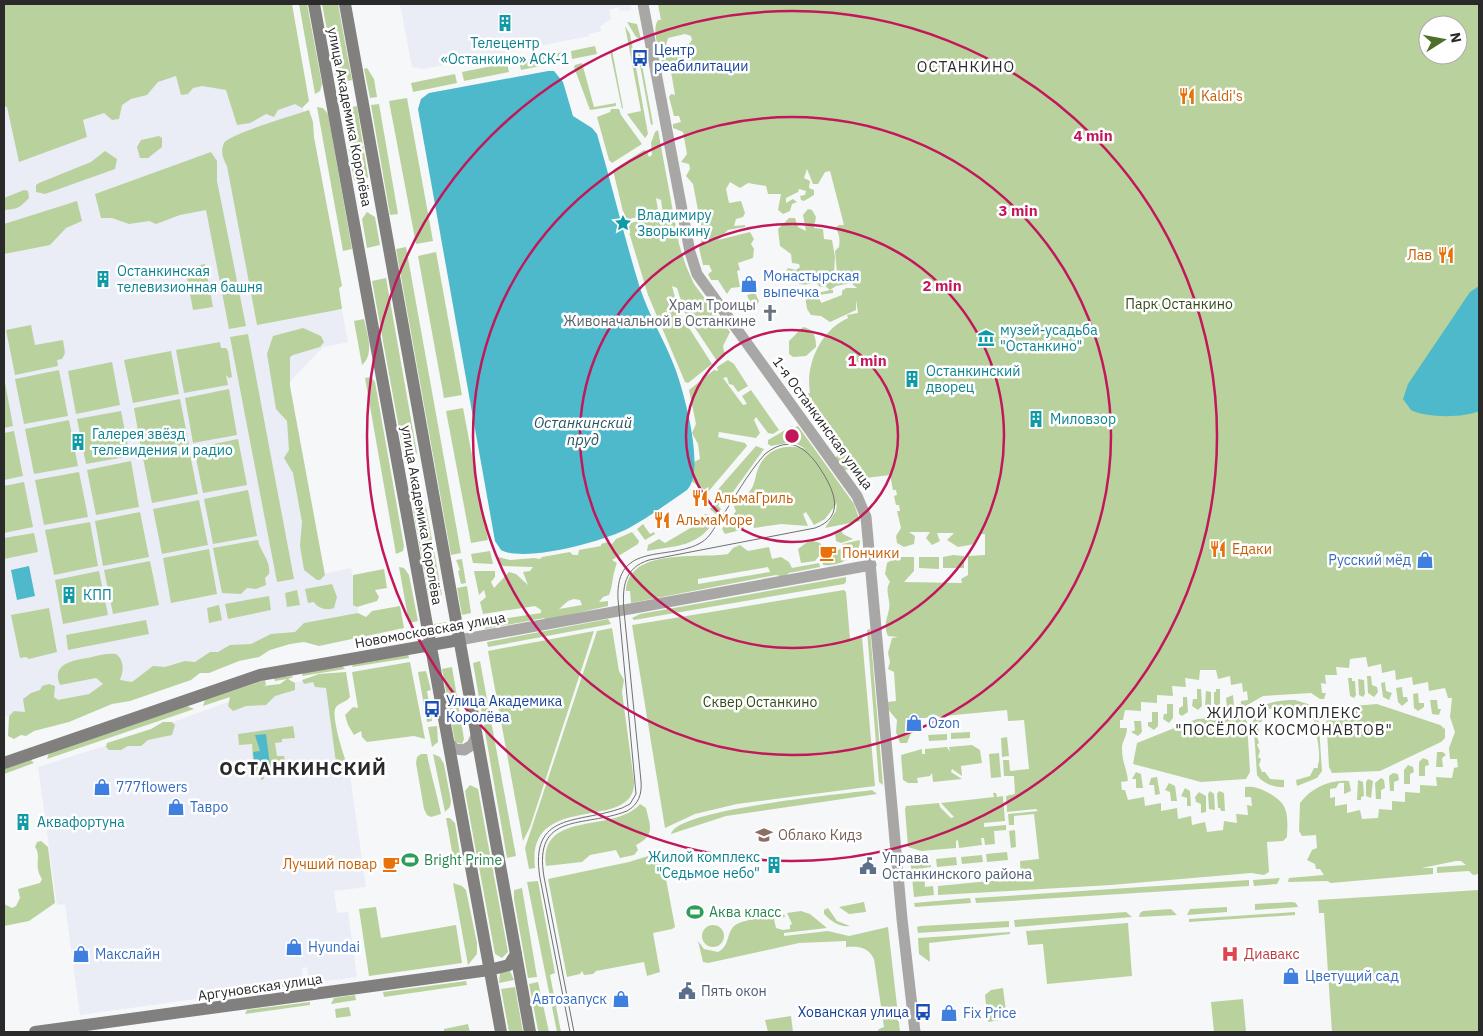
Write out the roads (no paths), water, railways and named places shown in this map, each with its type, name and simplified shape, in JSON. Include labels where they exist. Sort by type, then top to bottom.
[{"type":"main road","name":"улица Академика Королёва","points":[[314,4],[501,1032]]},
{"type":"main road","name":"улица Академика Королёва","points":[[345,4],[530,1032]]},
{"type":"main road","name":"Новомосковская улица","points":[[4,763],[260,675],[459,640]]},
{"type":"main road","name":"Аргуновская улица","points":[[35,1032],[490,970],[509,965],[516,954]]},
{"type":"street","name":"1-я Останкинская улица","points":[[644,4],[694,268],[860,500],[866,517],[914,1032]]},
{"type":"street","name":"Новомосковская улица","points":[[459,640],[871,565]]},
{"type":"street","points":[[448,742],[455,749],[464,750],[472,745],[476,736]]},
{"type":"water","name":"Останкинский пруд","points":[[554,71],[563,82],[573,116],[592,128],[597,134],[640,288],[679,379],[692,431],[694,466],[692,480],[687,490],[629,528],[602,539],[565,549],[528,554],[501,550],[495,541],[418,109],[421,99],[429,93]]},
{"type":"water","points":[[1479,286],[1479,411],[1464,415],[1435,416],[1411,410],[1403,399],[1408,384],[1470,292]]},
{"type":"water","points":[[29,566],[35,596],[17,600],[11,570]]},
{"type":"water","points":[[266,734],[270,765],[266,766],[267,771],[262,771],[263,766],[255,767],[253,752],[260,751],[255,735]]},
{"type":"water","points":[[328,761],[329,768],[301,772],[300,765]]},
{"type":"tram line","points":[[570,1032],[540,878],[539,856],[542,841],[550,831],[560,824],[622,808],[630,804],[636,794],[618,599],[619,580],[625,568],[635,560],[689,548],[705,540],[752,470],[765,454],[782,445],[790,444],[797,446],[816,462],[833,494],[834,510],[831,517],[825,523],[815,528],[649,560],[634,568],[626,580],[624,586],[624,611],[641,781],[640,794],[637,802],[627,811],[565,826],[554,832],[546,841],[543,856],[544,877],[574,1032]]},
{"type":"place","name":"Телецентр «Останкино» АСК-1","points":[[505,23]]},
{"type":"place","name":"Центр реабилитации","points":[[640,58]]},
{"type":"place","name":"Kaldi's","points":[[1187,96]]},
{"type":"place","name":"Владимиру Зворыкину","points":[[623,223]]},
{"type":"place","name":"Лав","points":[[1446,255]]},
{"type":"place","name":"Останкинская телевизионная башня","points":[[103,279]]},
{"type":"place","name":"Монастырская выпечка","points":[[749,284]]},
{"type":"place","name":"Храм Троицы Живоначальной в Останкине","points":[[770,313]]},
{"type":"place","name":"музей-усадьба \"Останкино\"","points":[[986,338]]},
{"type":"place","name":"Останкинский дворец","points":[[912,379]]},
{"type":"place","name":"Миловзор","points":[[1036,419]]},
{"type":"place","name":"Галерея звёзд телевидения и радио","points":[[78,442]]},
{"type":"place","name":"АльмаГриль","points":[[700,498]]},
{"type":"place","name":"АльмаМоре","points":[[662,520]]},
{"type":"place","name":"Едаки","points":[[1218,549]]},
{"type":"place","name":"Пончики","points":[[828,553]]},
{"type":"place","name":"Русский мёд","points":[[1425,560]]},
{"type":"place","name":"КПП","points":[[69,595]]},
{"type":"place","name":"Улица Академика Королёва","points":[[432,709]]},
{"type":"place","name":"Ozon","points":[[914,723]]},
{"type":"place","name":"777flowers","points":[[102,787]]},
{"type":"place","name":"Тавро","points":[[176,807]]},
{"type":"place","name":"Аквафортуна","points":[[23,822]]},
{"type":"place","name":"Облако Кидз","points":[[764,835]]},
{"type":"place","name":"Bright Prime","points":[[410,860]]},
{"type":"place","name":"Лучший повар","points":[[391,864]]},
{"type":"place","name":"Жилой комплекс \"Седьмое небо\"","points":[[774,865]]},
{"type":"place","name":"Управа Останкинского района","points":[[868,866]]},
{"type":"place","name":"Аква класс","points":[[695,912]]},
{"type":"place","name":"Hyundai","points":[[294,947]]},
{"type":"place","name":"Макслайн","points":[[81,954]]},
{"type":"place","name":"Диавакс","points":[[1230,954]]},
{"type":"place","name":"Цветущий сад","points":[[1291,976]]},
{"type":"place","name":"Пять окон","points":[[687,991]]},
{"type":"place","name":"Автозапуск","points":[[621,999]]},
{"type":"place","name":"Хованская улица","points":[[923,1012]]},
{"type":"place","name":"Fix Price","points":[[949,1013]]},
{"type":"district","name":"ОСТАНКИНО","points":[[966,67]]},
{"type":"district","name":"ЖИЛОЙ КОМПЛЕКС \"ПОСЁЛОК КОСМОНАВТОВ\"","points":[[1284,722]]},
{"type":"district","name":"ОСТАНКИНСКИЙ","points":[[303,768]]},
{"type":"park label","name":"Парк Останкино","points":[[1179,304]]},
{"type":"park label","name":"Сквер Останкино","points":[[760,702]]}]
